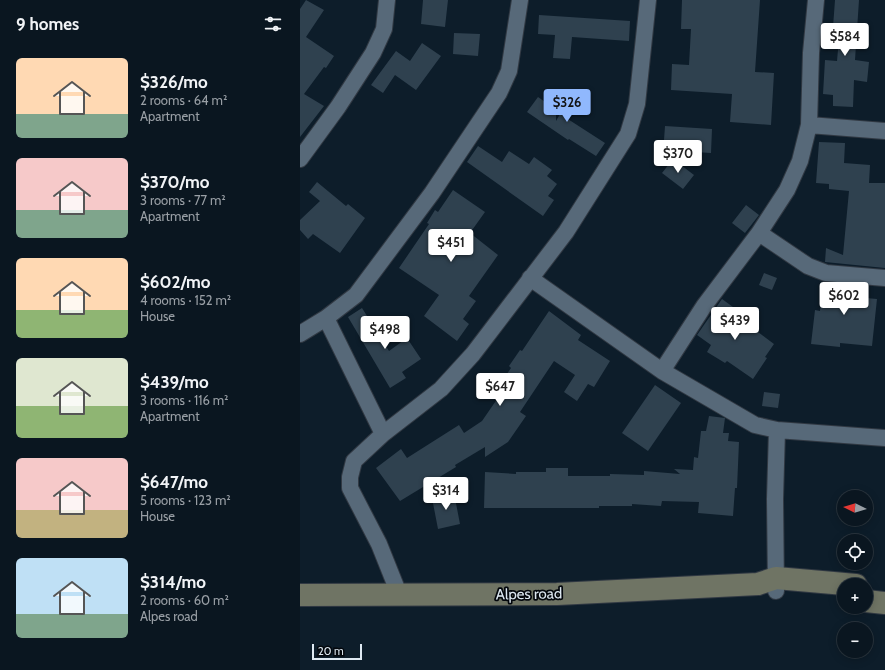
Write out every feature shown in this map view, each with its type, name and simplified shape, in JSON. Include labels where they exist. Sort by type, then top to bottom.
[{"type":"street","points":[[300,159],[338,107],[373,53],[384,29],[387,0]]},
{"type":"street","points":[[300,334],[326,318],[356,295],[432,193],[499,93],[508,71],[520,0]]},
{"type":"street","points":[[399,594],[379,544],[350,488],[350,477],[354,461],[383,434],[441,389],[473,354],[566,232],[628,134],[637,104],[648,0]]},
{"type":"street","points":[[662,371],[704,306],[759,233],[787,190],[800,161],[809,125],[811,53],[816,0]]},
{"type":"street","points":[[809,125],[885,131]]},
{"type":"street","points":[[759,233],[808,266],[826,273],[885,278]]},
{"type":"street","points":[[530,278],[662,371],[755,425],[777,430],[885,438]]},
{"type":"street","points":[[326,318],[383,434]]},
{"type":"street","points":[[770,584],[777,430]]},
{"type":"street","name":"Alpes road","points":[[300,595],[558,594],[770,584],[837,585]]},
{"type":"street","name":"Alpes road","points":[[770,584],[837,597]]},
{"type":"street","points":[[873,587],[885,588]]},
{"type":"street","points":[[873,602],[885,603]]},
{"type":"building","points":[[306,0],[324,10],[306,37],[334,56],[304,94],[324,106],[300,137],[300,9]]},
{"type":"building","points":[[423,0],[448,0],[445,27],[421,24]]},
{"type":"building","points":[[682,0],[760,0],[755,72],[774,73],[771,125],[730,122],[732,94],[671,90],[672,64],[689,65],[691,29],[681,29]]},
{"type":"building","points":[[835,0],[859,0],[855,60],[869,62],[867,82],[854,80],[853,107],[833,106],[833,95],[823,94],[825,60],[837,61],[840,27],[833,27]]},
{"type":"building","points":[[539,15],[630,21],[629,41],[572,37],[570,59],[553,58],[555,35],[538,34]]},
{"type":"building","points":[[454,33],[480,34],[478,56],[453,54]]},
{"type":"building","points":[[422,43],[441,56],[416,90],[395,75],[383,93],[371,85],[396,51],[410,61]]},
{"type":"building","points":[[576,93],[587,100],[576,114],[556,113],[556,121],[560,114],[605,143],[596,156],[569,139],[568,140],[527,112],[538,97],[561,113]]},
{"type":"building","points":[[665,126],[712,129],[711,153],[679,151],[682,148],[670,147],[670,140],[664,140]]},
{"type":"building","points":[[819,142],[845,143],[844,163],[870,165],[869,183],[885,183],[885,268],[825,262],[826,248],[843,255],[849,191],[829,189],[829,184],[816,183]]},
{"type":"building","points":[[478,146],[502,162],[509,151],[529,164],[534,157],[552,170],[547,176],[557,184],[548,196],[554,200],[543,216],[467,162]]},
{"type":"building","points":[[673,159],[694,175],[683,189],[662,173]]},
{"type":"building","points":[[317,182],[346,206],[348,204],[365,218],[340,253],[313,234],[308,239],[300,230],[300,220],[320,201],[309,192]]},
{"type":"building","points":[[453,190],[485,212],[470,233],[498,255],[469,296],[476,301],[463,319],[469,324],[457,341],[424,316],[439,295],[399,268],[429,224],[427,223],[435,210],[438,212]]},
{"type":"building","points":[[746,205],[759,215],[745,233],[732,223]]},
{"type":"building","points":[[764,273],[777,278],[772,290],[759,285]]},
{"type":"building","points":[[823,282],[867,286],[866,298],[877,299],[872,346],[840,343],[840,347],[811,344],[815,310],[820,311]]},
{"type":"building","points":[[722,299],[733,307],[730,311],[774,344],[765,357],[767,358],[753,379],[727,361],[725,363],[707,352],[711,345],[697,335]]},
{"type":"building","points":[[362,308],[389,351],[407,338],[421,359],[402,372],[406,378],[390,388],[348,317]]},
{"type":"building","points":[[549,311],[581,335],[578,340],[610,361],[594,387],[588,384],[577,401],[564,392],[575,375],[554,361],[520,412],[526,416],[508,442],[485,457],[485,447],[455,465],[456,467],[400,501],[376,468],[401,449],[407,458],[459,425],[464,433],[482,421],[502,392],[497,388],[511,368],[509,366],[520,350],[522,351]]},
{"type":"building","points":[[655,385],[681,403],[648,451],[622,433]]},
{"type":"building","points":[[764,392],[780,394],[778,408],[762,406]]},
{"type":"building","points":[[709,416],[725,418],[723,433],[729,433],[728,441],[739,442],[737,488],[735,488],[733,516],[698,513],[699,502],[662,501],[661,506],[632,504],[632,506],[599,506],[599,508],[484,508],[485,472],[516,474],[516,472],[546,472],[546,468],[568,468],[568,476],[610,476],[610,474],[644,475],[644,471],[680,474],[674,469],[693,470],[694,457],[698,458],[701,431],[706,431]]},
{"type":"building","points":[[454,493],[460,524],[438,529],[432,498]]}]
